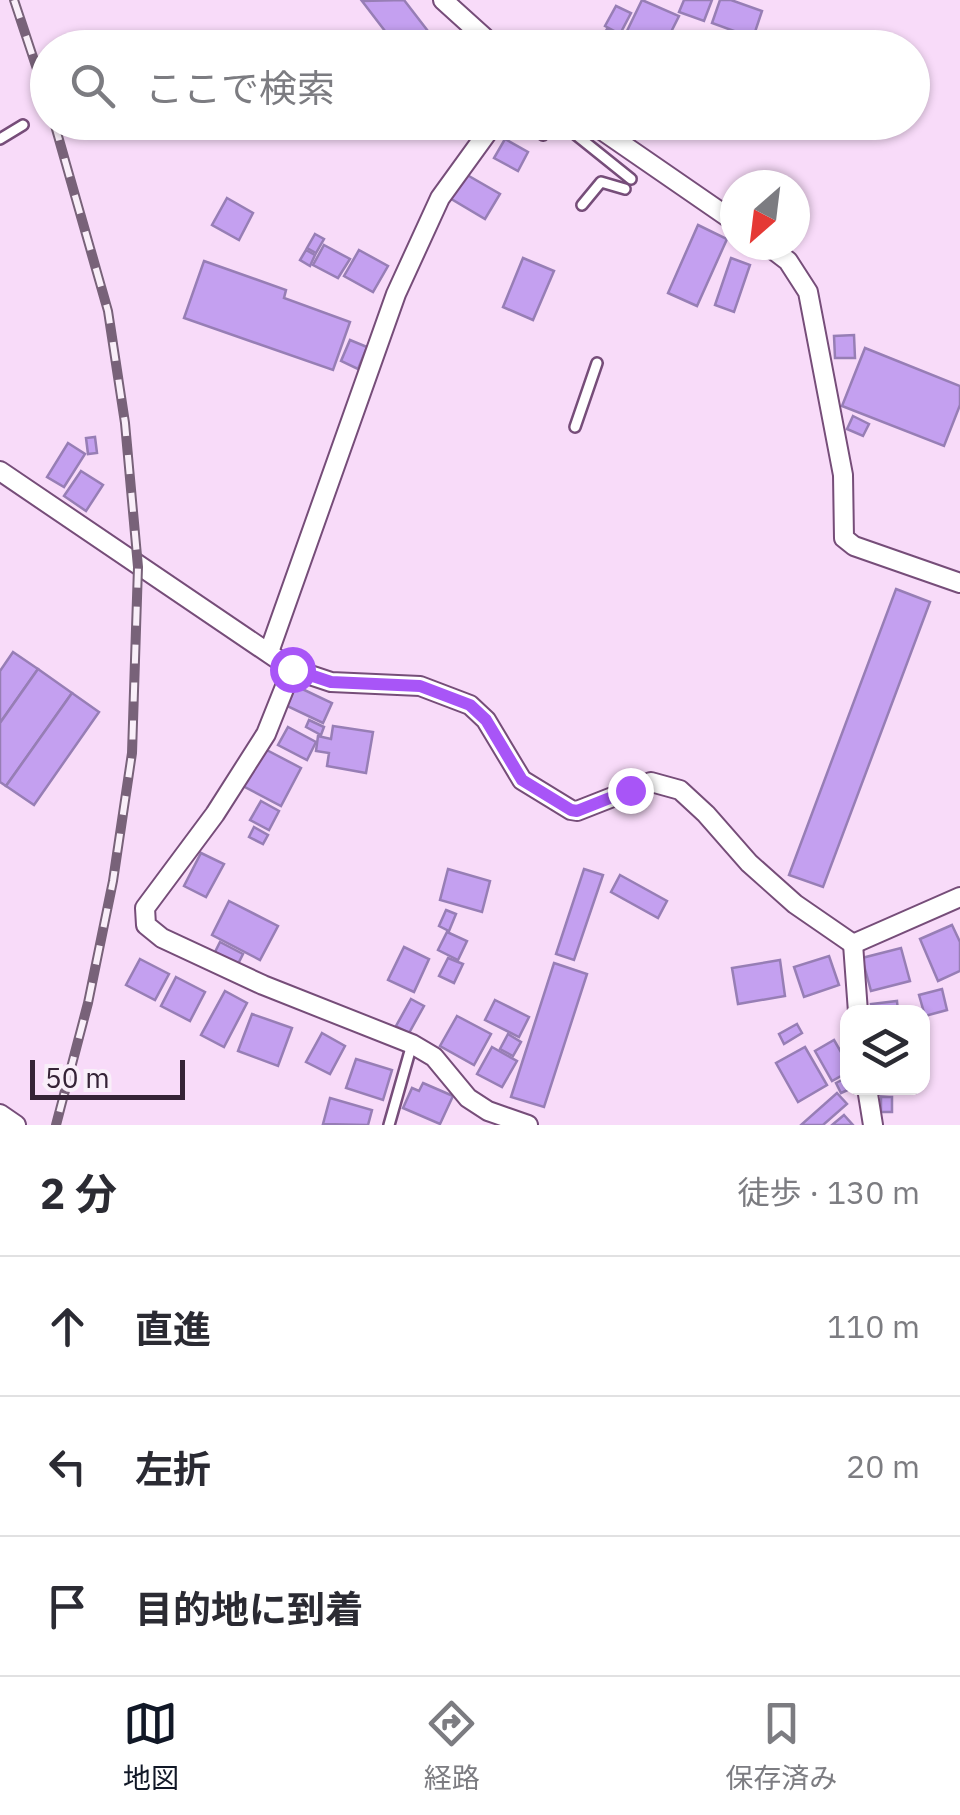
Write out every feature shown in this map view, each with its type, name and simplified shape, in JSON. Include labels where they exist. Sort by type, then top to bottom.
[{"type":"street","points":[[443,0],[476,30]]},
{"type":"street","points":[[269,652],[396,294],[440,198],[482,140]]},
{"type":"street","points":[[616,140],[720,212]]},
{"type":"street","points":[[787,260],[808,292],[843,475],[844,538],[854,546],[960,584]]},
{"type":"street","points":[[0,471],[292,669],[331,682],[420,686],[470,705],[486,720],[522,780],[571,810],[651,782],[680,790],[784,894],[854,944]]},
{"type":"street","points":[[292,669],[266,734],[215,814],[145,908],[146,925],[162,938],[263,985],[412,1044],[434,1057],[468,1098],[488,1111],[528,1125]]},
{"type":"street","points":[[854,944],[960,897]]},
{"type":"street","points":[[854,944],[858,1005]]},
{"type":"street","points":[[868,1095],[874,1125]]},
{"type":"street","points":[[0,1114],[16,1125]]},
{"type":"lane","points":[[0,138],[23,125]]},
{"type":"lane","points":[[581,140],[632,179]]},
{"type":"lane","points":[[582,205],[601,182],[624,189]]},
{"type":"lane","points":[[576,427],[597,363]]},
{"type":"lane","points":[[388,1125],[412,1044]]},
{"type":"building","points":[[404,0],[427,30],[384,30],[362,1]]},
{"type":"building","points":[[642,0],[679,16],[672,30],[627,30]]},
{"type":"building","points":[[684,0],[712,0],[704,21],[679,12]]},
{"type":"building","points":[[720,0],[762,11],[756,30],[731,30],[712,23]]},
{"type":"building","points":[[616,6],[631,13],[622,30],[605,26]]},
{"type":"building","points":[[504,140],[528,152],[518,171],[494,158]]},
{"type":"building","points":[[462,172],[500,194],[485,219],[448,197]]},
{"type":"building","points":[[227,198],[253,213],[239,240],[212,225]]},
{"type":"building","points":[[698,225],[720,236],[720,255],[697,306],[668,293]]},
{"type":"building","points":[[315,234],[324,239],[316,253],[307,248]]},
{"type":"building","points":[[324,245],[350,259],[338,278],[313,265]]},
{"type":"building","points":[[306,250],[315,255],[310,266],[300,260]]},
{"type":"building","points":[[359,250],[388,266],[373,292],[344,276]]},
{"type":"building","points":[[523,258],[554,271],[533,320],[503,307]]},
{"type":"building","points":[[730,260],[750,265],[734,312],[715,305]]},
{"type":"building","points":[[204,261],[286,290],[284,298],[350,322],[333,370],[184,318]]},
{"type":"building","points":[[854,335],[855,358],[835,358],[834,336]]},
{"type":"building","points":[[350,340],[367,347],[358,369],[341,361]]},
{"type":"building","points":[[865,348],[960,386],[960,405],[944,446],[842,406]]},
{"type":"building","points":[[853,416],[869,424],[863,436],[847,429]]},
{"type":"building","points":[[95,437],[97,453],[88,454],[86,438]]},
{"type":"building","points":[[68,443],[85,454],[64,487],[47,477]]},
{"type":"building","points":[[81,471],[103,485],[86,511],[64,496]]},
{"type":"building","points":[[896,589],[930,602],[823,887],[789,875]]},
{"type":"building","points":[[13,652],[38,669],[0,723],[0,671]]},
{"type":"building","points":[[38,669],[72,693],[6,786],[0,782],[0,723]]},
{"type":"building","points":[[296,686],[332,703],[323,723],[287,706]]},
{"type":"building","points":[[72,693],[99,712],[34,805],[6,786]]},
{"type":"building","points":[[309,720],[324,727],[321,735],[306,727]]},
{"type":"building","points":[[333,726],[373,732],[366,773],[327,766],[329,753],[316,751],[318,736],[331,739]]},
{"type":"building","points":[[288,727],[316,742],[307,760],[278,745]]},
{"type":"building","points":[[261,747],[301,768],[281,806],[241,785]]},
{"type":"building","points":[[261,801],[279,811],[269,830],[250,820]]},
{"type":"building","points":[[254,827],[268,835],[263,844],[249,837]]},
{"type":"building","points":[[201,853],[224,864],[206,897],[184,886]]},
{"type":"building","points":[[448,869],[490,881],[482,912],[440,900]]},
{"type":"building","points":[[584,869],[603,875],[574,960],[556,954]]},
{"type":"building","points":[[620,875],[667,901],[658,918],[611,892]]},
{"type":"building","points":[[229,901],[278,926],[260,960],[212,935]]},
{"type":"building","points":[[446,910],[456,914],[449,931],[439,926]]},
{"type":"building","points":[[952,925],[960,942],[960,971],[938,981],[920,939]]},
{"type":"building","points":[[447,932],[467,941],[458,960],[438,950]]},
{"type":"building","points":[[220,942],[243,954],[236,968],[213,956]]},
{"type":"building","points":[[404,947],[429,959],[414,992],[388,980]]},
{"type":"building","points":[[901,948],[910,981],[871,991],[862,958]]},
{"type":"building","points":[[829,956],[839,985],[804,997],[794,967]]},
{"type":"building","points":[[448,958],[463,964],[454,983],[439,976]]},
{"type":"building","points":[[140,959],[169,974],[155,1000],[126,985]]},
{"type":"building","points":[[780,960],[785,996],[738,1004],[732,968]]},
{"type":"building","points":[[554,963],[587,974],[544,1107],[511,1097]]},
{"type":"building","points":[[176,977],[205,992],[190,1021],[161,1006]]},
{"type":"building","points":[[942,989],[947,1010],[930,1015],[930,1005],[922,1005],[919,995]]},
{"type":"building","points":[[225,991],[247,1003],[224,1047],[201,1035]]},
{"type":"building","points":[[411,999],[424,1006],[409,1033],[396,1026]]},
{"type":"building","points":[[495,1000],[529,1017],[519,1037],[485,1020]]},
{"type":"building","points":[[897,1001],[897,1005],[871,1005]]},
{"type":"building","points":[[252,1014],[292,1028],[278,1066],[238,1051]]},
{"type":"building","points":[[457,1016],[491,1034],[474,1065],[440,1046]]},
{"type":"building","points":[[797,1024],[802,1033],[784,1044],[779,1034]]},
{"type":"building","points":[[322,1033],[345,1046],[330,1074],[306,1062]]},
{"type":"building","points":[[508,1034],[521,1042],[513,1056],[500,1049]]},
{"type":"building","points":[[834,1040],[840,1050],[840,1076],[832,1081],[815,1051]]},
{"type":"building","points":[[492,1047],[517,1061],[502,1087],[477,1074]]},
{"type":"building","points":[[805,1047],[827,1085],[798,1102],[776,1063]]},
{"type":"building","points":[[356,1059],[392,1070],[383,1100],[346,1088]]},
{"type":"building","points":[[423,1083],[453,1096],[440,1124],[403,1108],[412,1088],[419,1091]]},
{"type":"building","points":[[837,1093],[847,1104],[823,1125],[801,1125]]},
{"type":"building","points":[[881,1097],[892,1097],[892,1112],[881,1112]]},
{"type":"building","points":[[330,1098],[372,1110],[368,1125],[323,1124]]},
{"type":"building","points":[[844,1115],[853,1125],[832,1125]]},
{"type":"railway","points":[[14,0],[30,48]]},
{"type":"railway","points":[[56,1125],[88,1003],[113,881],[132,753],[138,567],[125,423],[108,311],[59,140]]},
{"type":"route","points":[[292,669],[331,682],[420,686],[470,705],[486,720],[522,780],[571,810],[630,790]]}]
